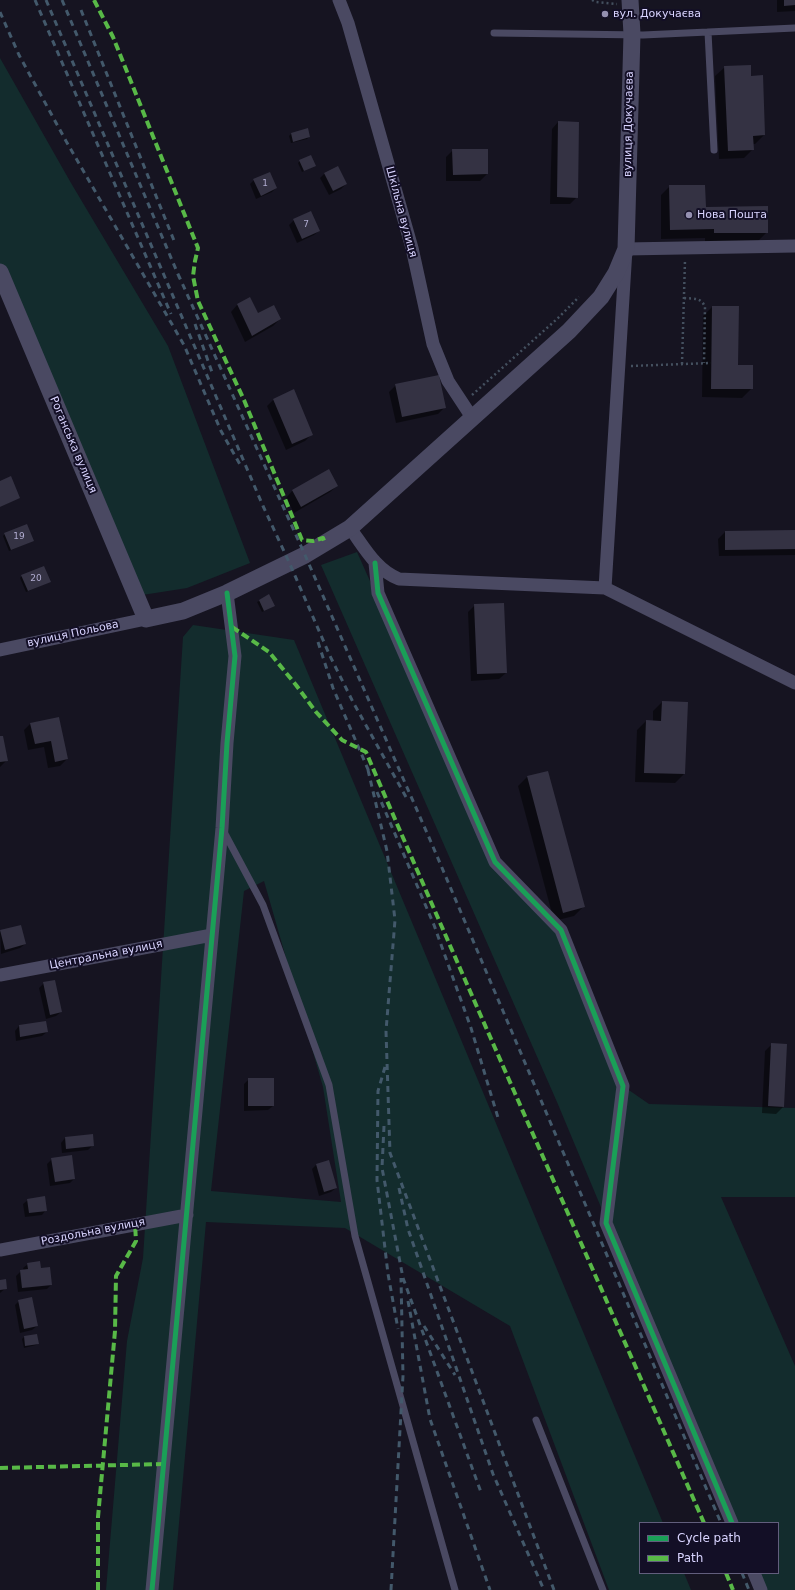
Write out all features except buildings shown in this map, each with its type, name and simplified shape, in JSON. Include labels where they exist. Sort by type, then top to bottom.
[{"type":"street","name":"Шкільна вулиця","points":[[338,0],[348,23],[412,248],[433,344],[448,381],[473,419]]},
{"type":"street","name":"вулиця Докучаєва","points":[[626,2],[632,34],[626,248]]},
{"type":"street","points":[[626,248],[795,246]]},
{"type":"street","points":[[605,588],[626,248]]},
{"type":"street","points":[[146,619],[184,611],[227,593],[305,554],[350,528],[473,419],[569,331],[601,297],[616,273],[626,248]]},
{"type":"street","name":"Роганська вулиця","points":[[0,272],[146,619]]},
{"type":"street","points":[[350,528],[375,563],[390,576],[399,579],[605,588],[795,683]]},
{"type":"street","points":[[375,563],[378,593],[495,862],[561,930],[623,1086],[606,1223],[732,1522]]},
{"type":"street","points":[[152,1590],[222,828],[227,743],[235,656],[227,593]]},
{"type":"street","name":"вулиця Польова","points":[[0,650],[146,619]]},
{"type":"street","name":"Центральна вулиця","points":[[0,974],[212,935]]},
{"type":"street","name":"Роздольна вулиця","points":[[0,1250],[186,1215]]},
{"type":"street","points":[[754,1574],[761,1590]]},
{"type":"lane","points":[[494,33],[632,34],[795,28]]},
{"type":"lane","points":[[708,32],[714,150]]},
{"type":"lane","points":[[222,828],[263,905],[328,1085],[355,1236],[455,1590]]},
{"type":"lane","points":[[536,1420],[603,1590]]},
{"type":"path","points":[[592,0],[596,2],[626,2]]},
{"type":"path","points":[[682,364],[685,248]]},
{"type":"path","points":[[462,403],[557,319],[579,297]]},
{"type":"path","points":[[684,298],[700,299],[705,307],[704,363]]},
{"type":"path","points":[[619,366],[711,363]]},
{"type":"green space","points":[[0,58],[71,183],[168,346],[250,563],[187,588],[136,596],[0,272]]},
{"type":"green space","points":[[357,552],[495,861],[561,930],[623,1086],[649,1104],[795,1108],[795,1197],[721,1197],[795,1366],[795,1590],[762,1590],[754,1574],[779,1574],[779,1522],[733,1522],[557,1102],[321,565]]},
{"type":"green space","points":[[193,625],[294,640],[663,1522],[639,1522],[639,1574],[684,1574],[691,1590],[609,1590],[510,1326],[345,1228],[206,1222],[173,1590],[106,1590],[127,1341],[143,1258],[183,637]],"holes":[[[264,881],[323,1087],[341,1202],[211,1191],[244,891]]]},
{"type":"railway","points":[[35,0],[171,314]]},
{"type":"railway","points":[[46,0],[263,506],[330,656],[353,702],[406,797]]},
{"type":"railway","points":[[62,0],[180,279]]},
{"type":"railway","points":[[81,10],[175,243]]},
{"type":"railway","points":[[0,12],[19,55],[66,141],[184,345],[221,431],[242,468]]},
{"type":"railway","points":[[178,274],[305,555],[431,842],[721,1522]]},
{"type":"railway","points":[[195,324],[213,375]]},
{"type":"railway","points":[[318,642],[333,688],[370,774]]},
{"type":"railway","points":[[368,770],[387,851],[395,920],[386,1031],[390,1153],[554,1590]]},
{"type":"railway","points":[[377,792],[434,925],[471,1028],[499,1121]]},
{"type":"railway","points":[[385,1067],[378,1091],[377,1180],[388,1274],[398,1329]]},
{"type":"railway","points":[[384,1126],[382,1168],[403,1278],[482,1495]]},
{"type":"railway","points":[[399,1188],[408,1229],[493,1474],[544,1590]]},
{"type":"railway","points":[[391,1590],[403,1376],[401,1278]]},
{"type":"railway","points":[[408,1301],[430,1419],[490,1590]]},
{"type":"railway","points":[[424,1326],[455,1375]]},
{"type":"railway","points":[[742,1574],[749,1590]]},
{"type":"marked path","points":[[94,0],[113,37],[198,248],[193,276],[198,301],[244,400],[302,540],[313,541],[323,538],[325,543]]},
{"type":"marked path","points":[[232,627],[269,652],[316,712],[342,740],[366,752],[704,1522]]},
{"type":"marked path","points":[[98,1590],[98,1517],[115,1331],[116,1276],[136,1241],[135,1224]]},
{"type":"marked path","points":[[0,1468],[164,1464]]},
{"type":"marked path","points":[[726,1574],[733,1590]]},
{"type":"cycle path","points":[[375,563],[378,593],[495,862],[561,930],[623,1086],[606,1223],[732,1522]]},
{"type":"cycle path","points":[[152,1590],[222,828],[227,743],[235,656],[227,593]]},
{"type":"place","name":"вул. Докучаєва","points":[[605,14]]},
{"type":"place","name":"Нова Пошта","points":[[689,215]]}]
